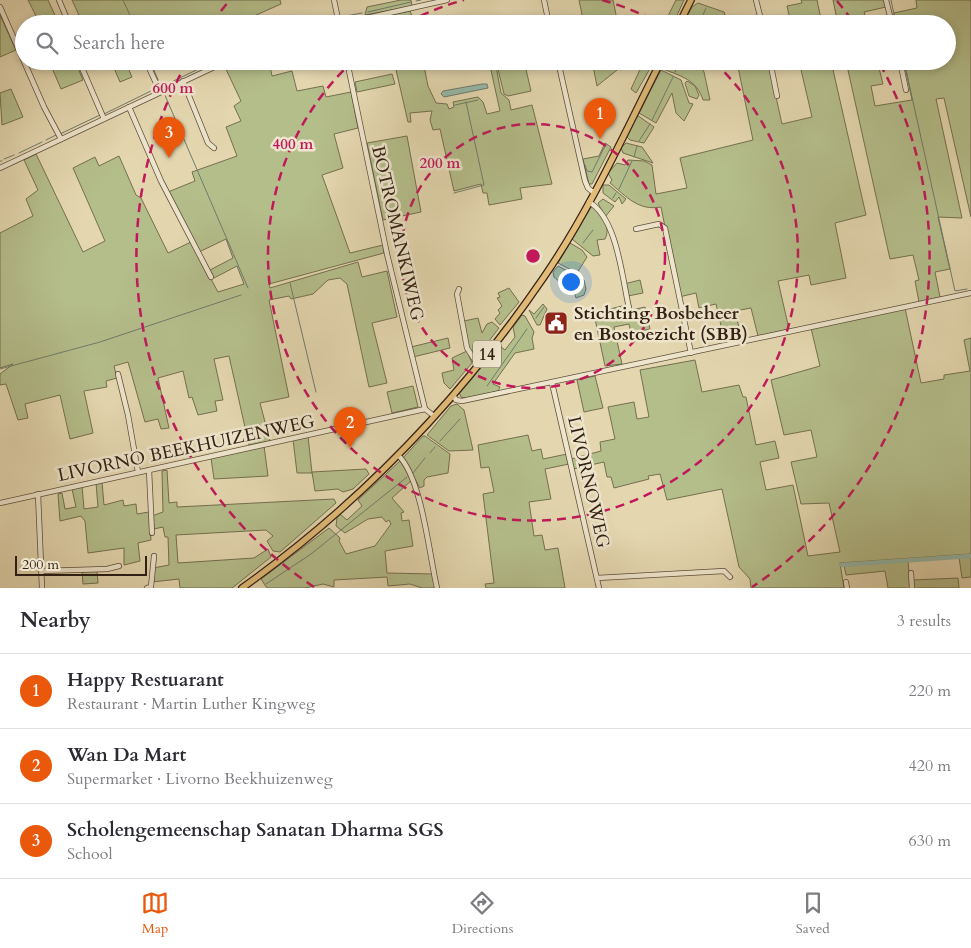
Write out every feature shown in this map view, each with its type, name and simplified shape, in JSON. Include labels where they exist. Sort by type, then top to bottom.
[{"type":"main road","points":[[684,15],[691,0]]},
{"type":"main road","name":"14","points":[[242,588],[297,546],[398,455],[453,395],[487,354],[544,277],[594,192],[656,70]]},
{"type":"street","points":[[59,0],[65,15]]},
{"type":"street","points":[[334,0],[337,15]]},
{"type":"street","points":[[380,15],[447,0]]},
{"type":"street","points":[[544,0],[547,15]]},
{"type":"street","points":[[756,0],[760,15]]},
{"type":"street","points":[[886,0],[890,15]]},
{"type":"street","points":[[0,5],[15,40]]},
{"type":"street","points":[[28,70],[60,139]]},
{"type":"street","points":[[83,70],[104,119]]},
{"type":"street","points":[[150,70],[160,92]]},
{"type":"street","points":[[0,168],[207,70]]},
{"type":"street","name":"BOTROMANKIWEG","points":[[349,70],[387,254],[425,409]]},
{"type":"street","points":[[560,70],[586,181],[588,188],[594,192]]},
{"type":"street","points":[[772,70],[777,96]]},
{"type":"street","points":[[902,70],[906,90]]},
{"type":"street","points":[[183,81],[208,143],[214,148]]},
{"type":"street","points":[[129,107],[161,181],[211,277]]},
{"type":"street","points":[[588,202],[596,206],[611,229],[629,308]]},
{"type":"street","points":[[636,229],[659,224],[665,228],[692,353]]},
{"type":"street","points":[[459,289],[457,294],[467,348],[476,362]]},
{"type":"street","points":[[453,395],[456,400],[462,401],[971,293]]},
{"type":"street","points":[[118,374],[128,415],[138,472]]},
{"type":"street","name":"LIVORNOWEG","points":[[552,383],[599,588]]},
{"type":"street","points":[[425,409],[434,416]]},
{"type":"street","name":"LIVORNO BEEKHUIZENWEG","points":[[0,503],[425,409]]},
{"type":"street","points":[[398,455],[407,466],[416,490],[437,588]]},
{"type":"street","points":[[149,470],[152,533]]},
{"type":"street","points":[[38,494],[42,588]]},
{"type":"street","points":[[147,588],[151,587],[154,556]]},
{"type":"street","points":[[42,572],[107,569],[119,566]]},
{"type":"street","points":[[597,578],[724,571],[730,577]]},
{"type":"street","points":[[911,573],[912,588]]},
{"type":"street","points":[[846,582],[847,588]]},
{"type":"green space","points":[[28,0],[48,0],[55,15],[36,15]]},
{"type":"green space","points":[[72,0],[280,0],[281,4],[256,15],[79,15]]},
{"type":"green space","points":[[401,0],[411,0],[412,6],[365,15],[367,7]]},
{"type":"green space","points":[[579,0],[613,0],[616,15],[582,15]]},
{"type":"green space","points":[[676,0],[684,0],[677,15],[668,15]]},
{"type":"green space","points":[[801,0],[817,0],[820,15],[789,15],[787,6],[802,3]]},
{"type":"green space","points":[[833,0],[884,0],[886,7],[864,12],[865,15],[836,15]]},
{"type":"green space","points":[[916,0],[971,0],[971,217],[944,98],[936,99],[962,218],[938,217],[950,269],[935,272],[940,297],[919,302],[915,281],[919,280],[913,255],[890,259],[848,70],[880,70],[883,84],[871,86],[875,106],[912,100],[906,70],[956,70],[956,15],[894,15],[894,13],[917,8]]},
{"type":"green space","points":[[698,3],[724,12],[725,15],[688,15],[692,7]]},
{"type":"green space","points":[[410,11],[412,15],[390,15]]},
{"type":"green space","points":[[0,15],[15,50],[0,57]]},
{"type":"green space","points":[[53,70],[79,70],[83,80],[61,89]]},
{"type":"green space","points":[[115,70],[129,70],[132,77],[120,82]]},
{"type":"green space","points":[[226,70],[271,70],[272,76],[292,71],[297,91],[323,86],[326,97],[351,92],[358,128],[334,134],[343,168],[322,175],[350,253],[383,245],[384,253],[269,284],[270,288],[358,262],[362,277],[387,271],[397,317],[372,323],[387,383],[369,387],[347,284],[340,278],[328,280],[313,294],[291,299],[289,296],[269,300],[289,397],[260,403],[270,441],[249,445],[229,356],[214,359],[223,400],[215,401],[217,411],[198,415],[192,397],[189,398],[183,371],[158,378],[169,428],[161,429],[158,419],[145,422],[128,362],[114,366],[117,378],[106,381],[107,387],[84,391],[93,433],[70,439],[60,395],[25,404],[28,418],[18,420],[6,384],[0,385],[0,374],[13,364],[0,368],[0,233],[33,216],[26,199],[38,190],[24,160],[36,154],[83,252],[105,241],[73,168],[95,157],[99,166],[119,156],[136,195],[141,198],[168,253],[191,242],[218,292],[244,284],[237,266],[214,278],[210,270],[233,258],[226,239],[199,252],[168,192],[195,181],[192,172],[237,156],[226,127],[241,121],[234,106],[241,101]]},
{"type":"green space","points":[[396,70],[425,70],[428,86],[436,103],[447,104],[449,109],[454,107],[453,102],[478,97],[483,102],[487,114],[500,111],[491,70],[497,70],[501,93],[509,100],[511,110],[532,105],[552,184],[520,188],[522,199],[489,205],[487,193],[483,193],[481,184],[454,191],[440,129],[433,130],[430,120],[432,111],[410,113],[411,122],[408,122]]},
{"type":"green space","points":[[498,70],[526,70],[531,91],[508,96],[504,94]]},
{"type":"green space","points":[[594,70],[617,70],[597,86]]},
{"type":"green space","points":[[640,70],[649,70],[636,93],[631,89]]},
{"type":"green space","points":[[661,70],[681,80],[689,103],[693,104],[684,121],[676,113],[672,93],[656,123],[639,113]]},
{"type":"green space","points":[[666,70],[703,70],[710,100],[703,100],[692,83]]},
{"type":"green space","points":[[739,70],[770,70],[782,124],[812,117],[801,70],[833,70],[866,215],[835,223],[846,278],[811,285],[809,275],[778,281],[789,329],[758,336],[751,308],[735,311],[742,340],[725,343],[716,304],[699,308],[696,293],[679,297],[661,207],[646,207],[633,202],[610,183],[612,180],[608,173],[617,163],[625,165],[628,160],[644,161],[652,165],[656,194],[687,188],[680,158],[753,140]]},
{"type":"green space","points":[[392,74],[395,84],[357,92],[355,82]]},
{"type":"green space","points":[[687,81],[695,86],[699,95],[697,99],[689,96],[685,83]]},
{"type":"green space","points":[[11,89],[23,117],[2,125],[0,93]]},
{"type":"green space","points":[[637,115],[654,127],[644,143],[630,140],[626,136]]},
{"type":"green space","points":[[407,136],[421,212],[383,220],[367,143]]},
{"type":"green space","points":[[605,143],[611,147],[592,184],[589,184],[583,159],[599,156]]},
{"type":"green space","points":[[626,143],[642,147],[653,163],[623,153],[621,148]]},
{"type":"green space","points":[[603,185],[609,185],[626,199],[622,204],[619,197],[615,202],[603,193]]},
{"type":"green space","points":[[603,199],[614,206],[605,217],[598,203]]},
{"type":"green space","points":[[591,207],[596,208],[598,211],[607,231],[605,239],[597,240],[600,255],[593,256],[572,239]]},
{"type":"green space","points":[[570,243],[582,250],[587,257],[577,273],[558,263]]},
{"type":"green space","points":[[558,266],[584,280],[586,289],[584,295],[576,298],[574,291],[570,291],[554,277],[553,272]]},
{"type":"green space","points":[[640,280],[643,293],[628,296],[624,284]]},
{"type":"green space","points":[[509,288],[519,302],[500,325],[495,319],[500,313],[498,310],[502,306],[497,298],[500,297],[498,293]]},
{"type":"green space","points":[[543,304],[547,309],[540,325],[537,325],[529,310],[534,314]]},
{"type":"green space","points":[[626,305],[627,311],[645,307],[650,329],[631,333],[629,324],[614,327],[622,364],[605,366],[595,319],[612,317],[610,309]]},
{"type":"green space","points":[[905,308],[921,383],[944,379],[944,375],[970,371],[964,340],[971,338],[971,554],[840,563],[844,588],[751,588],[750,579],[739,567],[722,489],[667,500],[660,474],[648,476],[649,479],[614,488],[611,477],[607,477],[604,462],[573,469],[571,459],[601,451],[600,442],[615,439],[608,407],[634,402],[637,419],[649,417],[640,370],[695,360],[702,392],[739,385],[743,397],[746,397],[756,445],[775,441],[779,458],[760,462],[766,490],[793,485],[808,556],[840,552],[829,503],[801,504],[791,462],[817,457],[811,430],[784,435],[771,380],[820,366],[811,328]]},
{"type":"green space","points":[[522,315],[525,316],[534,332],[532,338],[534,349],[515,353],[493,384],[500,387],[498,391],[466,398],[461,397],[459,392],[500,346],[505,350],[515,337],[513,327]]},
{"type":"green space","points":[[478,318],[482,333],[487,324],[492,322],[499,328],[475,359],[469,352],[464,321]]},
{"type":"green space","points":[[448,338],[450,348],[413,357],[411,347]]},
{"type":"green space","points":[[467,351],[472,363],[450,389],[444,383],[442,373],[454,370],[452,358]]},
{"type":"green space","points":[[595,376],[603,408],[584,412],[577,380]]},
{"type":"green space","points":[[413,386],[418,407],[392,413],[387,392]]},
{"type":"green space","points":[[457,404],[464,410],[473,450],[449,451],[427,435],[451,406]]},
{"type":"green space","points":[[528,435],[532,451],[541,449],[543,459],[567,454],[569,464],[545,469],[551,499],[529,502],[534,536],[542,535],[545,550],[558,548],[565,588],[486,588],[485,584],[494,583],[483,494],[494,492],[489,467],[481,468],[478,445]]},
{"type":"green space","points":[[308,436],[312,473],[297,473],[293,439]]},
{"type":"green space","points":[[423,436],[450,454],[448,473],[427,477],[424,480],[424,486],[420,488],[403,458]]},
{"type":"green space","points":[[264,446],[268,476],[214,479],[211,458]]},
{"type":"green space","points":[[400,461],[412,480],[392,498],[404,512],[401,513],[402,521],[409,520],[413,546],[385,551],[387,573],[433,574],[436,588],[422,588],[410,584],[388,586],[387,577],[334,580],[334,587],[323,584],[305,588],[267,588],[261,579],[329,528],[340,538],[339,541],[346,554],[375,546],[391,524],[389,520],[386,522],[382,517],[368,519],[345,533],[336,526],[337,518],[340,514],[347,520],[362,506],[358,500]]},
{"type":"green space","points":[[366,469],[369,474],[353,489],[343,492],[338,489],[315,491],[312,472]]},
{"type":"green space","points":[[167,470],[169,503],[177,502],[177,507],[334,499],[336,503],[280,552],[273,551],[267,541],[273,536],[266,530],[176,535],[178,563],[254,558],[268,549],[271,557],[232,588],[180,588],[179,579],[152,582],[153,568],[169,565],[168,537],[165,537],[163,527],[154,529],[152,516],[163,512],[162,471]]},
{"type":"green space","points":[[102,482],[104,505],[123,500],[124,506],[136,504],[137,514],[149,512],[151,540],[138,543],[140,561],[124,565],[124,548],[88,553],[85,521],[81,516],[60,521],[58,494],[62,493],[65,509],[76,507],[72,489],[82,486],[84,509],[98,507],[96,483]]},
{"type":"green space","points":[[971,556],[971,577],[962,578],[959,557]]},
{"type":"green space","points":[[908,560],[910,588],[888,588],[885,571],[846,575],[844,565]]},
{"type":"green space","points":[[97,570],[98,583],[83,584],[82,572]]},
{"type":"green space","points":[[958,578],[959,588],[914,588],[913,580]]},
{"type":"shaded area","points":[[487,84],[488,88],[444,97],[441,94],[443,91]]},
{"type":"waterway","points":[[123,0],[130,15]]},
{"type":"waterway","points":[[416,1],[421,0]]},
{"type":"waterway","points":[[891,0],[894,15]]},
{"type":"waterway","points":[[368,12],[411,2]]},
{"type":"waterway","points":[[703,15],[706,8]]},
{"type":"waterway","points":[[352,15],[362,13]]},
{"type":"waterway","points":[[154,70],[162,89]]},
{"type":"waterway","points":[[161,87],[196,70]]},
{"type":"waterway","points":[[906,70],[955,291],[967,289]]},
{"type":"waterway","points":[[652,120],[673,77]]},
{"type":"waterway","points":[[104,114],[155,89]]},
{"type":"waterway","points":[[164,93],[248,288]]},
{"type":"waterway","points":[[455,105],[478,100]]},
{"type":"waterway","points":[[454,193],[484,185],[466,102]]},
{"type":"waterway","points":[[60,134],[100,115]]},
{"type":"waterway","points":[[639,141],[650,124]]},
{"type":"waterway","points":[[46,140],[56,135]]},
{"type":"waterway","points":[[19,153],[42,142]]},
{"type":"waterway","points":[[585,165],[587,171],[592,172],[606,144]]},
{"type":"waterway","points":[[634,157],[637,146]]},
{"type":"waterway","points":[[4,159],[14,155]]},
{"type":"waterway","points":[[619,189],[632,161]]},
{"type":"waterway","points":[[613,198],[616,193]]},
{"type":"waterway","points":[[583,243],[593,230]]},
{"type":"waterway","points":[[290,283],[316,392]]},
{"type":"waterway","points":[[0,369],[100,342],[241,295]]},
{"type":"waterway","points":[[536,318],[544,307]]},
{"type":"waterway","points":[[487,386],[527,329]]},
{"type":"waterway","points":[[440,441],[460,419]]},
{"type":"waterway","points":[[430,453],[435,447]]},
{"type":"waterway","points":[[413,473],[425,458]]},
{"type":"waterway","points":[[266,584],[311,554],[407,477]]},
{"type":"waterway","points":[[842,565],[971,556]]},
{"type":"place","name":"Happy Restuarant","points":[[600,139]]},
{"type":"place","name":"Scholengemeenschap Sanatan Dharma SGS","points":[[169,158]]},
{"type":"place","name":"Stichting Bosbeheer en Bostoezicht (SBB)","points":[[556,323]]},
{"type":"place","name":"Wan Da Mart","points":[[350,448]]}]
